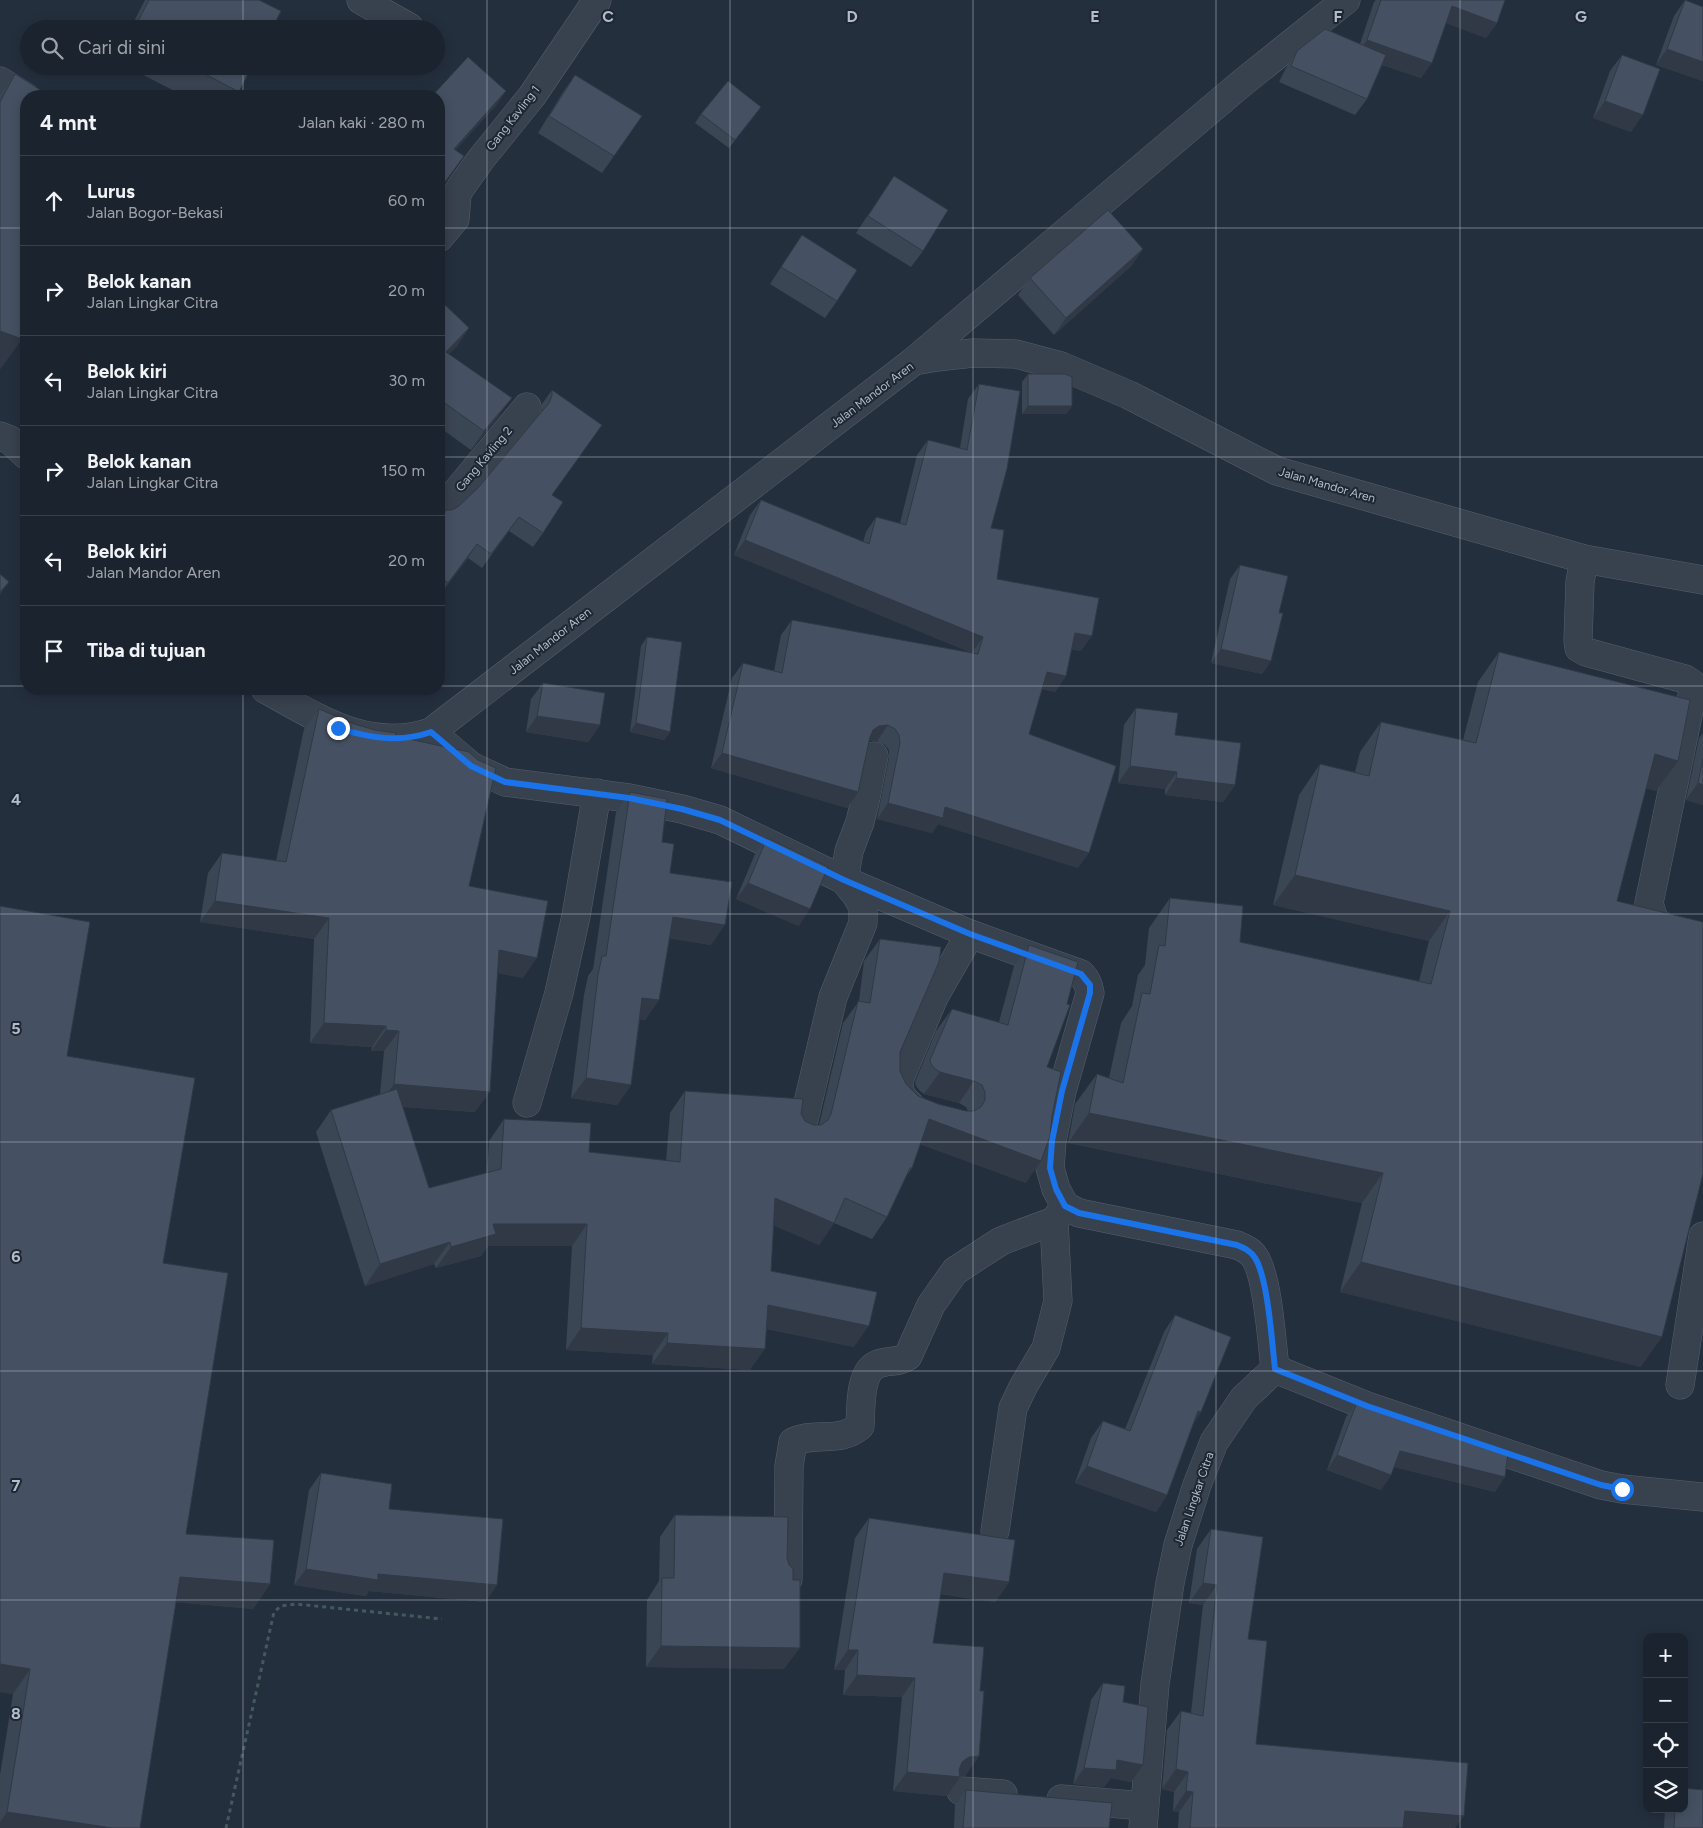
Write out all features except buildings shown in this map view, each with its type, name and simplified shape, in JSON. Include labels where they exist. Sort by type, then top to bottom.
[{"type":"street","points":[[360,0],[396,20]]},
{"type":"street","name":"Gang Kavling 1","points":[[445,231],[455,219],[456,194],[481,159],[532,96],[597,0]]},
{"type":"street","points":[[914,361],[1242,83],[1346,0]]},
{"type":"street","points":[[0,81],[20,93]]},
{"type":"street","name":"Jalan Mandor Aren","points":[[276,695],[327,724],[346,731],[392,739],[421,736],[431,732],[914,361],[973,352],[1016,354],[1061,366],[1129,395],[1277,471],[1584,559],[1703,580]]},
{"type":"street","name":"Gang Kavling 2","points":[[445,503],[527,407]]},
{"type":"street","points":[[0,436],[10,440],[20,449]]},
{"type":"street","points":[[1584,559],[1580,582],[1579,648],[1586,652],[1684,679],[1691,683],[1693,691],[1649,903],[1654,920],[1675,935],[1703,943]]},
{"type":"street","points":[[431,732],[471,766],[505,782],[596,793],[666,805],[720,820],[844,880],[970,934],[1081,974],[1090,985],[1090,993],[1062,1091],[1052,1141],[1050,1168],[1060,1213],[1058,1301],[1046,1348],[1022,1387],[1013,1408],[995,1531]]},
{"type":"street","points":[[801,1132],[833,997],[863,923],[863,908],[856,895],[844,880],[849,851],[860,822],[874,756]]},
{"type":"street","points":[[527,1104],[559,993],[576,916],[596,793]]},
{"type":"street","points":[[930,1111],[914,1107],[907,1102],[899,1089],[899,1080],[934,997],[970,934]]},
{"type":"street","points":[[788,1579],[789,1466],[793,1442],[800,1439],[837,1437],[852,1433],[860,1426],[864,1378],[869,1370],[877,1364],[903,1360],[908,1356],[931,1305],[955,1271],[1001,1241],[1060,1213],[1079,1213],[1237,1245],[1247,1250],[1256,1259],[1264,1281],[1275,1369],[1367,1406],[1601,1485],[1622,1489],[1703,1497]]},
{"type":"street","points":[[1680,1385],[1703,1236]]},
{"type":"street","name":"Jalan Lingkar Citra","points":[[1144,1817],[1155,1684],[1170,1583],[1178,1545],[1200,1477],[1214,1442],[1244,1398],[1275,1369]]},
{"type":"street","points":[[961,1791],[1033,1797],[1144,1817]]},
{"type":"path","points":[[226,1828],[274,1612],[281,1606],[296,1604],[442,1619]]},
{"type":"route","points":[[338,728],[366,736],[392,739],[421,736],[431,732],[471,766],[482,773],[505,782],[658,803],[720,820],[844,880],[970,934],[1081,974],[1090,985],[1090,993],[1062,1091],[1052,1141],[1050,1168],[1056,1189],[1065,1206],[1079,1213],[1237,1245],[1247,1250],[1256,1259],[1264,1281],[1275,1369],[1367,1406],[1465,1440],[1601,1485],[1622,1489]]}]
